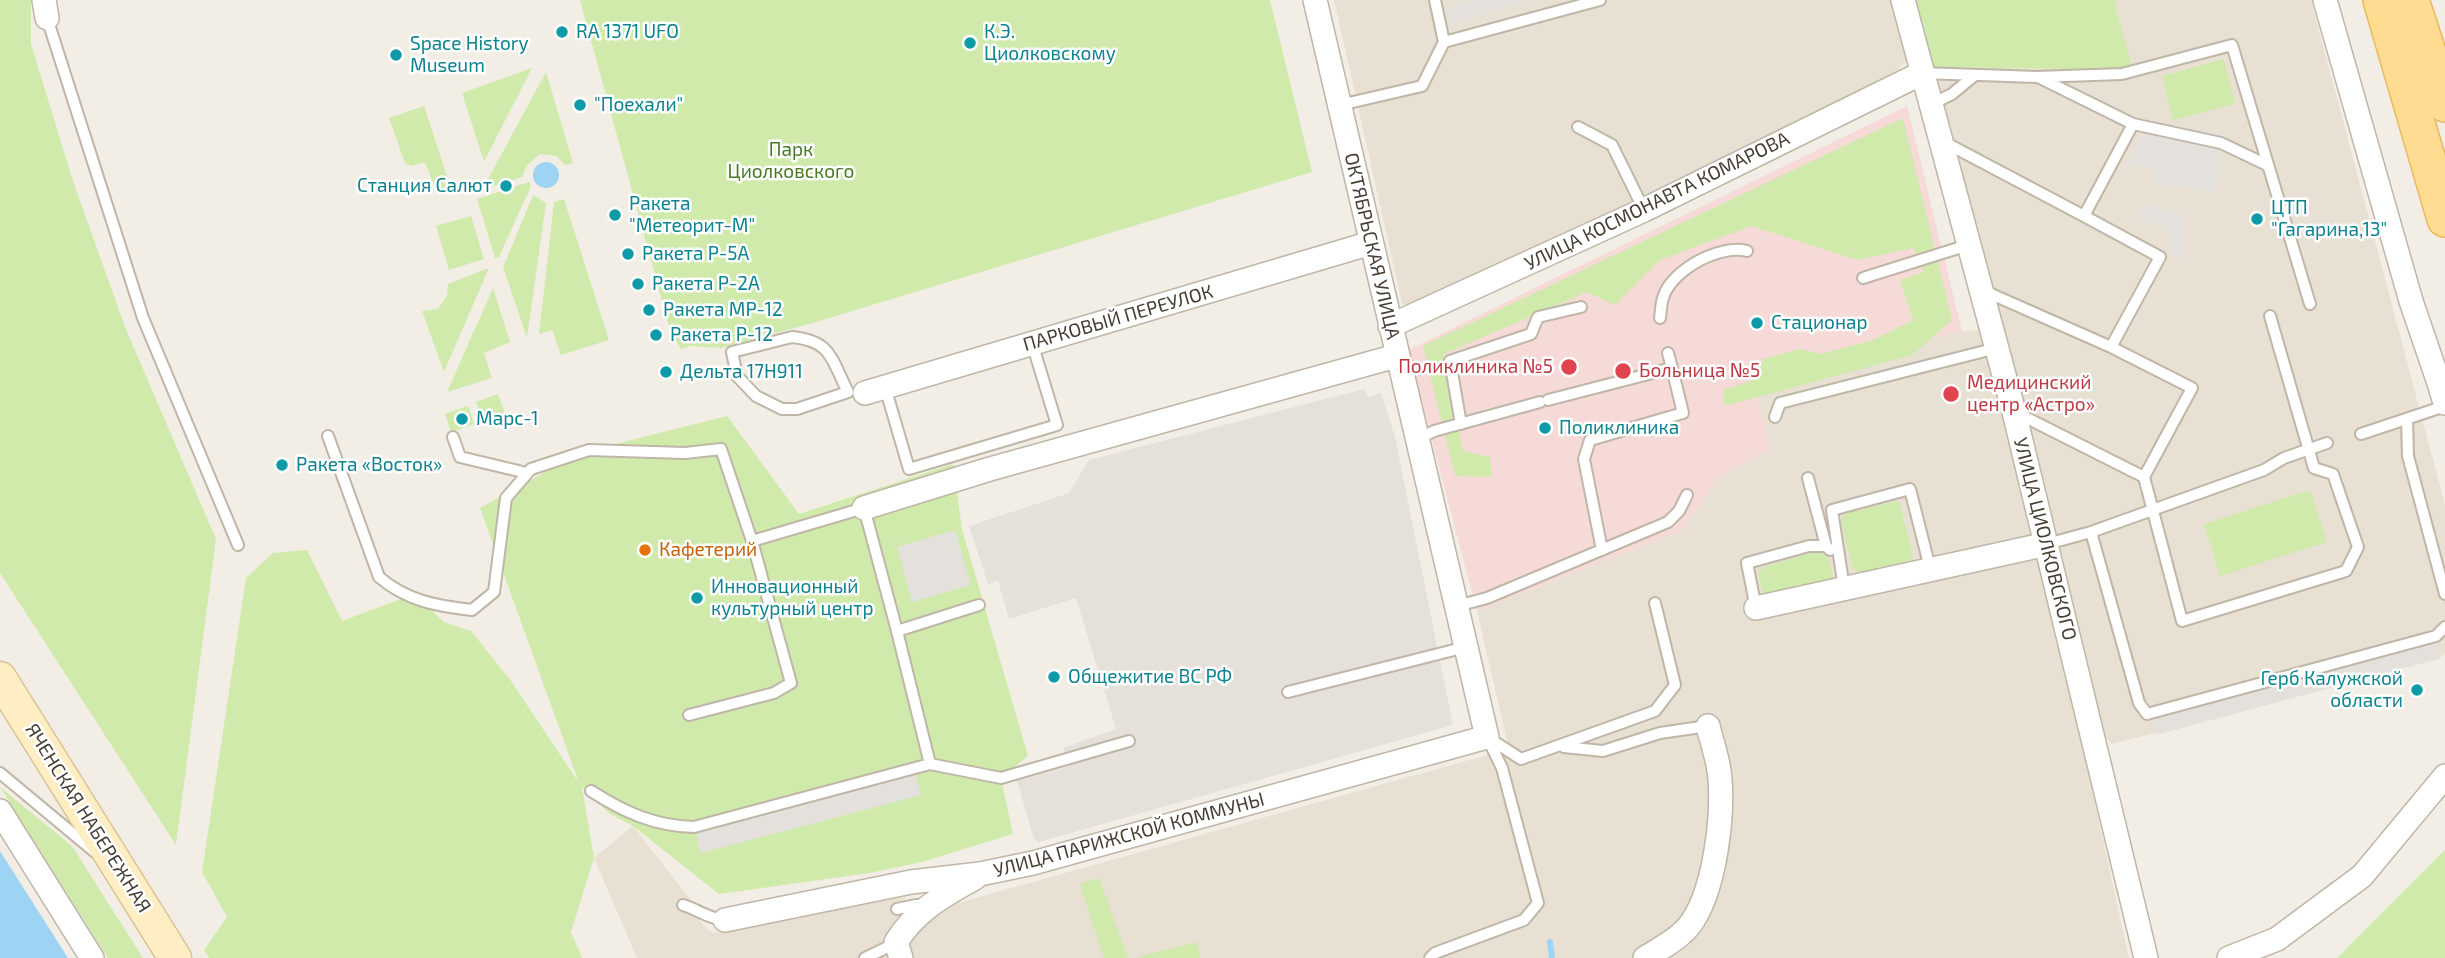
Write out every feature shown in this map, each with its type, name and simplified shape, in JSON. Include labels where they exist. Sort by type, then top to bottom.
[{"type":"main road","points":[[2381,0],[2445,219]]},
{"type":"main road","points":[[2412,0],[2445,104]]},
{"type":"street","name":"ОКТЯБРЬСКАЯ УЛИЦА","points":[[1314,0],[1487,737]]},
{"type":"street","name":"УЛИЦА ЦИОЛКОВСКОГО","points":[[1903,0],[1938,139],[2014,412],[2146,958]]},
{"type":"street","points":[[2325,0],[2411,301],[2441,379],[2445,405]]},
{"type":"street","name":"УЛИЦА КОСМОНАВТА КОМАРОВА","points":[[1390,326],[1644,210],[1922,73]]},
{"type":"street","name":"ПАРКОВЫЙ ПЕРЕУЛОК","points":[[866,390],[1371,243]]},
{"type":"street","points":[[864,508],[990,469],[1396,356]]},
{"type":"street","points":[[1756,608],[2047,544]]},
{"type":"street","name":"ЯЧЕНСКАЯ НАБЕРЕЖНАЯ","points":[[0,678],[175,958]]},
{"type":"street","points":[[1645,958],[1668,944],[1692,922],[1707,887],[1719,829],[1720,778],[1708,726]]},
{"type":"street","name":"УЛИЦА ПАРИЖСКОЙ КОММУНЫ","points":[[725,919],[911,881],[981,874],[1033,863],[1487,737]]},
{"type":"street","points":[[2229,958],[2277,939],[2362,876],[2445,777]]},
{"type":"street","points":[[0,811],[92,958]]},
{"type":"street","points":[[896,953],[908,922],[925,907],[981,874]]},
{"type":"lane","points":[[1340,105],[1422,86],[1444,42],[1435,0]]},
{"type":"lane","points":[[1444,42],[1600,0]]},
{"type":"lane","points":[[45,9],[143,318],[238,545]]},
{"type":"lane","points":[[1922,73],[2038,77],[2122,74],[2232,45],[2310,304]]},
{"type":"lane","points":[[1930,105],[1952,94],[1975,75]]},
{"type":"lane","points":[[2038,77],[2133,124],[2221,143],[2267,165]]},
{"type":"lane","points":[[2084,216],[2133,124]]},
{"type":"lane","points":[[1578,127],[1612,145],[1644,210]]},
{"type":"lane","points":[[1938,139],[2160,257],[2110,347]]},
{"type":"lane","points":[[1863,278],[1968,245]]},
{"type":"lane","points":[[1660,317],[1664,294],[1688,267],[1705,256],[1739,248],[1747,251]]},
{"type":"lane","points":[[1979,289],[2110,347],[2192,388],[2144,477],[2182,621],[2346,571],[2358,547],[2333,474],[2314,468],[2270,316]]},
{"type":"lane","points":[[1461,424],[1450,361],[1531,334],[1538,317],[1581,307]]},
{"type":"lane","points":[[866,390],[797,409],[782,409],[756,396],[737,376],[732,352],[792,337],[812,339],[824,346],[866,390],[909,469],[1057,425],[1032,343]]},
{"type":"lane","points":[[1775,417],[1780,403],[1997,348]]},
{"type":"lane","points":[[1602,550],[1584,459],[1590,440],[1683,413],[1668,353]]},
{"type":"lane","points":[[1418,439],[1461,424],[1672,368]]},
{"type":"lane","points":[[2361,433],[2445,405]]},
{"type":"lane","points":[[2014,412],[2144,477]]},
{"type":"lane","points":[[2407,419],[2408,456],[2445,594]]},
{"type":"lane","points":[[328,436],[379,577],[390,586],[428,605],[472,610],[494,592],[506,498],[527,473],[589,450],[685,453],[721,449],[752,541],[791,682],[775,693],[689,715]]},
{"type":"lane","points":[[453,437],[460,457],[527,473]]},
{"type":"lane","points":[[2047,544],[2091,532],[2264,470],[2284,458],[2327,443]]},
{"type":"lane","points":[[1808,478],[1826,545],[1837,557]]},
{"type":"lane","points":[[1844,588],[1837,557],[1839,545],[1832,510],[1910,489],[1930,568]]},
{"type":"lane","points":[[1457,606],[1488,598],[1668,522],[1679,511],[1687,495]]},
{"type":"lane","points":[[752,541],[864,508],[930,764]]},
{"type":"lane","points":[[2091,532],[2138,703],[2147,714],[2436,636],[2445,627]]},
{"type":"lane","points":[[1756,608],[1746,563],[1809,546],[1826,545]]},
{"type":"lane","points":[[1487,737],[1521,759],[1655,711],[1675,685],[1655,603]]},
{"type":"lane","points":[[897,631],[979,605]]},
{"type":"lane","points":[[1288,692],[1466,648]]},
{"type":"lane","points":[[1559,747],[1603,751],[1660,733],[1708,726]]},
{"type":"lane","points":[[1430,958],[1435,953],[1524,920],[1538,903],[1502,768],[1487,737]]},
{"type":"lane","points":[[592,791],[626,813],[670,826],[694,827],[930,764],[1001,778],[1129,741]]},
{"type":"lane","points":[[0,773],[122,873]]},
{"type":"lane","points":[[683,905],[699,910],[711,919],[725,919]]},
{"type":"lane","points":[[897,909],[916,905],[925,907]]},
{"type":"lane","points":[[865,958],[896,953]]},
{"type":"shaded area","points":[[1334,0],[1894,0],[1909,59],[1888,79],[1414,309],[1402,303]]},
{"type":"shaded area","points":[[1473,0],[1525,2],[1450,25],[1445,9]]},
{"type":"shaded area","points":[[2311,0],[2445,505],[2445,653],[2438,659],[2112,744],[2101,733],[1927,67],[2132,70],[2113,1]]},
{"type":"shaded area","name":"Больница №5","points":[[1907,106],[1962,331],[1928,341],[1929,344],[1756,392],[1770,449],[1717,478],[1683,530],[1477,611],[1408,350]]},
{"type":"shaded area","points":[[2149,121],[2223,133],[2216,192],[2152,184],[2152,168],[2126,164]]},
{"type":"shaded area","points":[[2144,204],[2185,214],[2185,263],[2170,256],[2169,230],[2134,219]]},
{"type":"shaded area","points":[[1982,330],[2042,563],[2129,958],[908,958],[909,927],[926,912],[1487,755],[1507,741],[1477,611],[1683,530],[1717,478],[1770,449],[1756,392],[1962,331]]},
{"type":"shaded area","points":[[1364,389],[1368,397],[1381,393],[1395,437],[1453,725],[1039,842],[1034,839],[1017,781],[1067,767],[1063,748],[1116,729],[1076,598],[1009,619],[998,581],[988,584],[969,526],[1069,493],[1089,460]]},
{"type":"shaded area","points":[[955,530],[971,585],[912,602],[897,547]]},
{"type":"shaded area","points":[[2436,636],[2438,659],[2156,735],[2147,714]]},
{"type":"shaded area","points":[[914,768],[921,795],[701,853],[694,827]]},
{"type":"shaded area","points":[[633,826],[693,903],[701,923],[713,933],[906,897],[891,958],[637,958],[594,858]]},
{"type":"green space","points":[[0,0],[31,0],[31,44],[73,181],[125,327],[216,539],[176,845],[0,573]]},
{"type":"green space","name":"Парк Циолковского","points":[[580,0],[1270,0],[1312,172],[816,322],[721,348],[691,346],[681,349],[670,330]]},
{"type":"green space","points":[[1910,0],[2118,0],[2114,2],[2133,70],[1927,67]]},
{"type":"green space","points":[[2224,59],[2235,104],[2173,120],[2162,76]]},
{"type":"green space","points":[[532,68],[484,162],[462,93]]},
{"type":"green space","points":[[546,72],[573,163],[565,165],[556,156],[540,154],[527,165],[522,177],[482,190]]},
{"type":"green space","points":[[424,106],[450,185],[436,191],[425,162],[411,166],[405,163],[389,118]]},
{"type":"green space","points":[[1903,118],[1952,320],[1912,355],[1725,406],[1723,390],[1757,379],[1763,359],[1801,349],[1821,354],[1873,340],[1913,320],[1900,280],[1924,272],[1914,248],[1857,260],[1751,226],[1660,260],[1615,305],[1587,292],[1444,354],[1463,451],[1490,457],[1492,477],[1455,476],[1423,346]]},
{"type":"green space","points":[[529,182],[531,186],[499,257],[495,258],[477,199]]},
{"type":"green space","points":[[533,195],[546,203],[527,338],[503,267]]},
{"type":"green space","points":[[564,199],[609,340],[561,355],[552,330],[539,334],[554,202]]},
{"type":"green space","points":[[471,216],[484,259],[449,270],[436,226]]},
{"type":"green space","points":[[489,268],[444,372],[422,311],[438,309],[447,296],[448,284]]},
{"type":"green space","points":[[493,288],[510,342],[484,353],[492,378],[447,392]]},
{"type":"green space","points":[[498,394],[505,414],[483,422],[476,402]]},
{"type":"green space","points":[[468,406],[474,424],[451,432],[445,414]]},
{"type":"green space","points":[[727,416],[799,514],[953,464],[962,529],[1028,756],[1001,778],[1013,834],[922,862],[870,873],[719,894],[633,826],[610,814],[582,787],[594,858],[571,932],[582,958],[209,958],[204,950],[227,917],[202,872],[246,578],[273,553],[307,550],[342,621],[414,594],[444,622],[471,631],[511,681],[579,783],[480,508],[580,453]]},
{"type":"green space","points":[[2310,490],[2327,542],[2220,576],[2204,524]]},
{"type":"green space","points":[[1896,501],[1900,504],[1913,556],[1909,561],[1860,573],[1853,569],[1841,521],[1844,514]]},
{"type":"green space","points":[[1821,550],[1826,553],[1835,582],[1765,598],[1758,574],[1764,567]]},
{"type":"green space","points":[[0,787],[72,846],[143,958],[108,958]]},
{"type":"green space","points":[[2445,850],[2445,958],[2337,958]]},
{"type":"green space","points":[[1099,878],[1128,958],[1104,958],[1080,884]]},
{"type":"green space","points":[[1197,942],[1200,958],[1134,958]]},
{"type":"water","points":[[546,162],[555,166],[559,175],[555,184],[546,188],[537,184],[533,175],[537,166]]},
{"type":"water","points":[[0,851],[68,958],[0,958]]},
{"type":"waterway","points":[[1550,942],[1552,958]]},
{"type":"place","name":"RA 1371 UFO","points":[[562,32]]},
{"type":"place","name":"К.Э. Циолковскому","points":[[970,43]]},
{"type":"place","name":"Space History Museum","points":[[396,55]]},
{"type":"place","name":"\"Поехали\"","points":[[580,105]]},
{"type":"place","name":"Станция Салют","points":[[506,186]]},
{"type":"place","name":"Ракета \"Метеорит-М\"","points":[[615,215]]},
{"type":"place","name":"ЦТП \"Гагарина,13\"","points":[[2257,219]]},
{"type":"place","name":"Ракета Р-5А","points":[[628,254]]},
{"type":"place","name":"Ракета Р-2А","points":[[638,284]]},
{"type":"place","name":"Ракета МР-12","points":[[649,310]]},
{"type":"place","name":"Стационар","points":[[1757,323]]},
{"type":"place","name":"Ракета Р-12","points":[[656,335]]},
{"type":"place","name":"Поликлиника №5","points":[[1569,367]]},
{"type":"place","name":"Больница №5","points":[[1623,371]]},
{"type":"place","name":"Дельта 17Н911","points":[[666,372]]},
{"type":"place","name":"Медицинский центр «Астро»","points":[[1951,394]]},
{"type":"place","name":"Марс-1","points":[[462,419]]},
{"type":"place","name":"Поликлиника","points":[[1545,428]]},
{"type":"place","name":"Ракета «Восток»","points":[[282,465]]},
{"type":"place","name":"Кафетерий","points":[[645,550]]},
{"type":"place","name":"Инновационный культурный центр","points":[[697,598]]},
{"type":"place","name":"Общежитие ВС РФ","points":[[1054,677]]},
{"type":"place","name":"Герб Калужской области","points":[[2417,690]]}]
